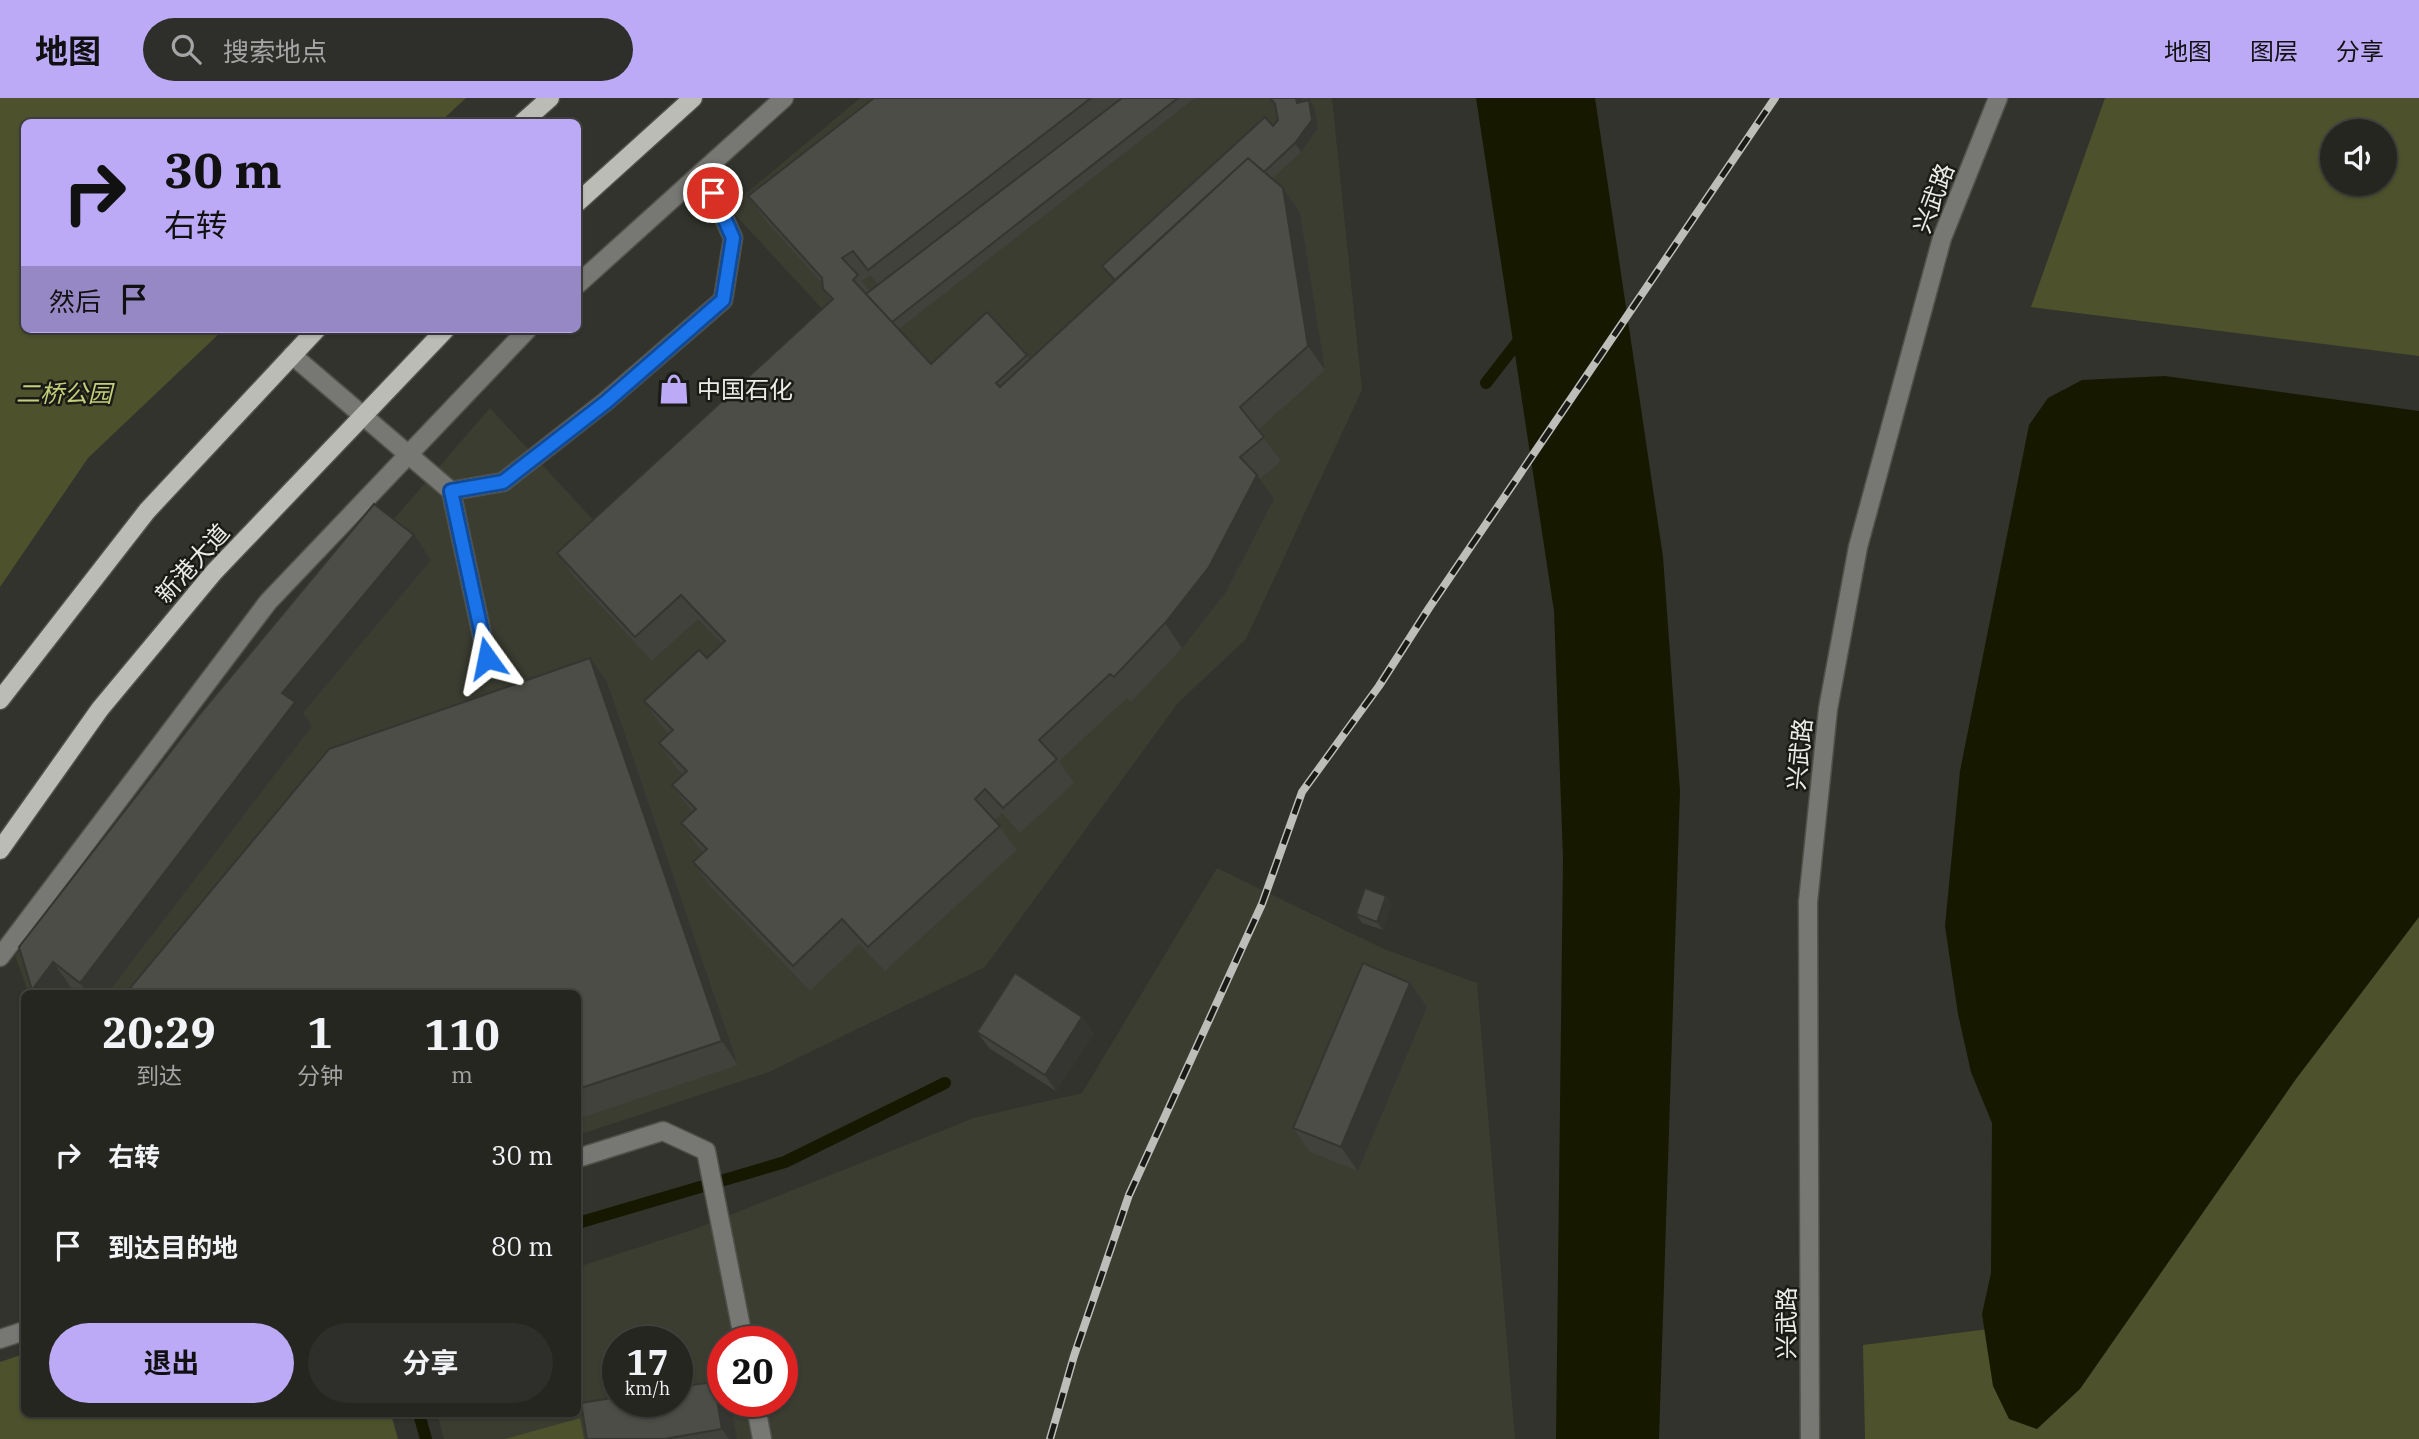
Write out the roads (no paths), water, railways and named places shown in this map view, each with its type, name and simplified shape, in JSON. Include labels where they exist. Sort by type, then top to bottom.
[{"type":"main road","points":[[526,119],[550,98]]},
{"type":"main road","points":[[581,199],[693,98]]},
{"type":"main road","points":[[0,700],[147,511],[313,333]]},
{"type":"main road","name":"新港大道","points":[[0,850],[100,709],[214,572],[442,333]]},
{"type":"street","points":[[581,281],[784,98]]},
{"type":"street","name":"兴武路","points":[[1810,1439],[1808,902],[1828,709],[1858,547],[1942,238],[1998,98]]},
{"type":"street","points":[[451,491],[503,482],[606,402],[723,300],[733,238],[703,171]]},
{"type":"street","points":[[0,957],[268,602],[524,333]]},
{"type":"street","points":[[292,355],[451,491],[487,658]]},
{"type":"street","points":[[581,1157],[663,1132],[706,1152],[741,1326]]},
{"type":"street","points":[[0,1339],[21,1332]]},
{"type":"street","points":[[758,1417],[762,1439]]},
{"type":"waterway","points":[[1486,383],[1524,334]]},
{"type":"waterway","points":[[581,1222],[785,1162],[945,1083]]},
{"type":"waterway","points":[[420,1417],[426,1439]]},
{"type":"railway","points":[[1050,1439],[1074,1356],[1129,1195],[1262,904],[1302,792],[1379,686],[1775,98]]},
{"type":"place","name":"中国石化","points":[[674,389]]},
{"type":"park label","name":"二桥公园","points":[[64,393]]}]
